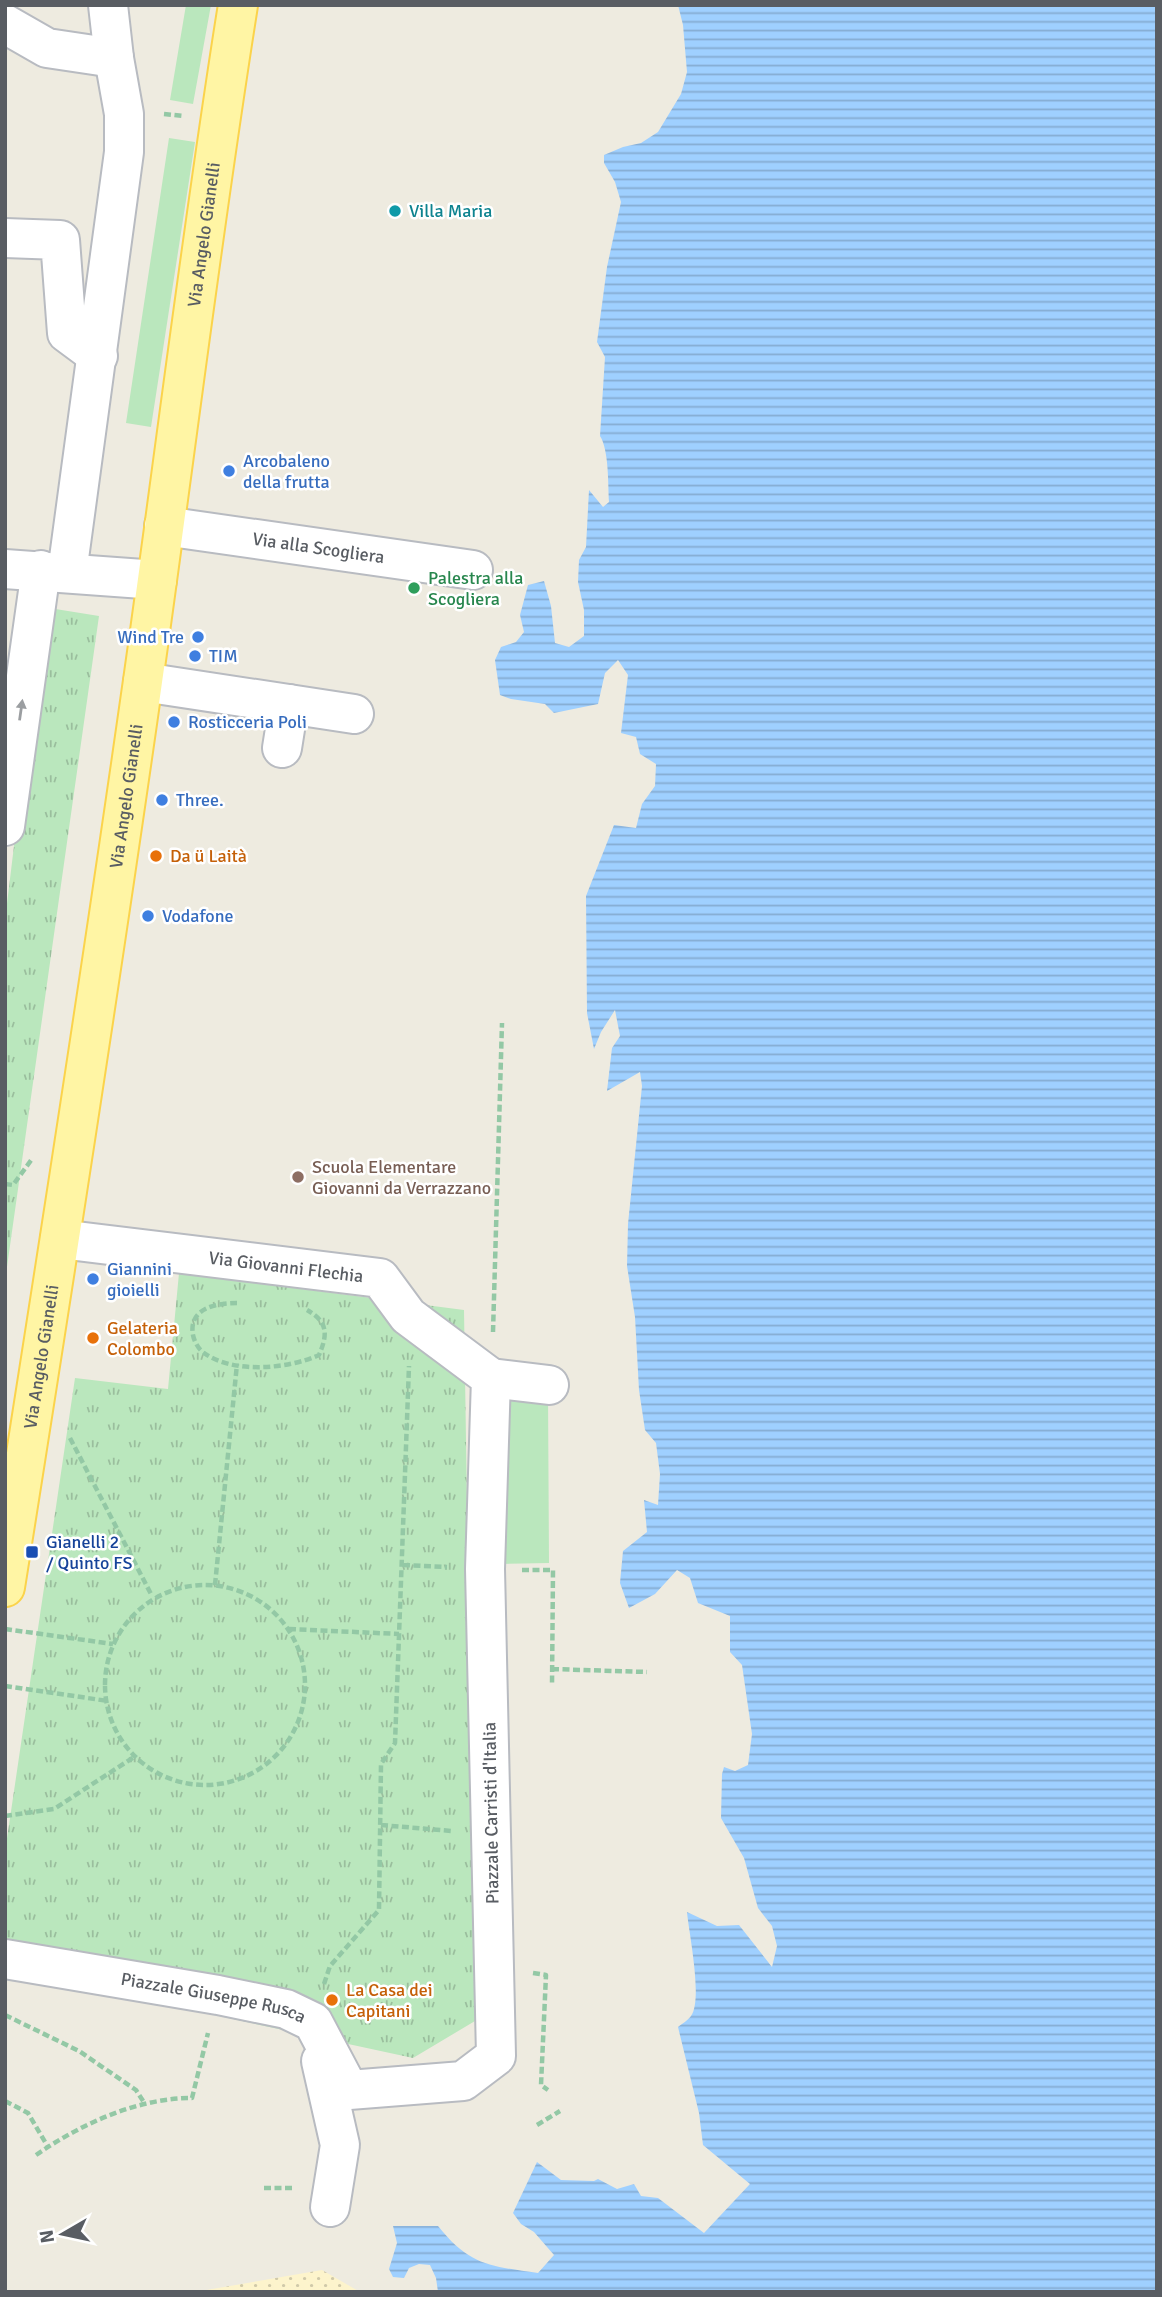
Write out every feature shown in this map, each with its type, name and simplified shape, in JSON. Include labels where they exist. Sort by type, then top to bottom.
[{"type":"main road","name":"Via Angelo Gianelli","points":[[5,1587],[143,682],[237,5]]},
{"type":"street","points":[[5,826],[38,570],[98,356],[124,152],[124,114],[108,5]]},
{"type":"street","points":[[5,24],[47,48],[114,58]]},
{"type":"street","points":[[5,238],[60,240],[67,332],[98,356]]},
{"type":"street","name":"Via alla Scogliera","points":[[164,527],[473,570]]},
{"type":"street","points":[[38,570],[157,579]]},
{"type":"street","points":[[143,682],[354,714]]},
{"type":"street","points":[[282,748],[289,704]]},
{"type":"street","name":"Via Giovanni Flechia","points":[[60,1239],[380,1278],[408,1316],[491,1378]]},
{"type":"street","points":[[485,1569],[491,1378],[549,1385]]},
{"type":"street","name":"Piazzale Carristi d'Italia","points":[[485,1569],[496,2056]]},
{"type":"street","name":"Piazzale Giuseppe Rusca","points":[[5,1959],[286,2009],[313,2022],[349,2090],[463,2081],[496,2056]]},
{"type":"street","points":[[313,2022],[340,2145],[330,2207]]},
{"type":"path","points":[[124,114],[178,114],[218,131]]},
{"type":"path","points":[[491,1378],[502,1023]]},
{"type":"path","points":[[247,1303],[212,1305],[197,1314],[192,1326],[194,1338],[202,1353],[225,1362],[251,1367],[284,1366],[319,1355],[325,1342],[325,1326],[317,1315],[294,1308]]},
{"type":"path","points":[[313,2022],[330,1966],[379,1910],[381,1764],[396,1743],[410,1395],[408,1316]]},
{"type":"path","points":[[215,1585],[237,1364]]},
{"type":"path","points":[[67,1433],[152,1596]]},
{"type":"path","points":[[485,1569],[553,1570],[552,1685]]},
{"type":"path","points":[[215,1585],[257,1599],[289,1629],[298,1645],[306,1679],[302,1714],[280,1753],[245,1778],[211,1787],[190,1786],[157,1774],[134,1757],[110,1718],[105,1684],[114,1644],[133,1615],[150,1602],[181,1587],[215,1585]]},
{"type":"path","points":[[5,1629],[114,1644]]},
{"type":"path","points":[[289,1629],[399,1634]]},
{"type":"path","points":[[552,1669],[647,1672]]},
{"type":"path","points":[[5,1686],[107,1701]]},
{"type":"path","points":[[5,1816],[54,1809],[134,1757]]},
{"type":"path","points":[[380,1825],[491,1834]]},
{"type":"path","points":[[36,2155],[96,2121],[145,2104],[192,2098],[218,1995]]},
{"type":"path","points":[[5,2015],[79,2051],[136,2090],[145,2104]]},
{"type":"path","points":[[5,2102],[28,2113],[48,2147]]},
{"type":"path","points":[[537,2125],[560,2111]]},
{"type":"green space","points":[[186,5],[211,5],[193,104],[170,100]]},
{"type":"green space","points":[[169,138],[195,142],[151,427],[126,423]]},
{"type":"green space","points":[[43,607],[99,616],[5,1281],[5,920]]},
{"type":"green space","points":[[179,1273],[464,1310],[475,2021],[413,2058],[24,1974],[5,1959],[5,1852],[75,1378],[168,1389]]},
{"type":"green space","points":[[501,1393],[548,1393],[549,1563],[502,1564]]},
{"type":"sand","points":[[322,2270],[360,2292],[195,2292]]},
{"type":"water","points":[[678,5],[1157,5],[1157,2292],[438,2292],[430,2265],[419,2264],[409,2268],[404,2278],[393,2277],[389,2269],[397,2243],[393,2226],[438,2226],[471,2257],[494,2266],[538,2273],[554,2255],[513,2213],[537,2162],[561,2180],[598,2179],[617,2189],[634,2184],[641,2196],[658,2198],[704,2233],[750,2184],[703,2145],[699,2113],[678,2027],[691,2016],[696,1996],[687,1912],[717,1926],[739,1925],[772,1967],[777,1946],[772,1926],[758,1908],[744,1858],[721,1818],[724,1767],[735,1771],[748,1765],[752,1734],[742,1665],[730,1652],[730,1616],[698,1603],[690,1578],[677,1570],[655,1594],[629,1608],[620,1583],[623,1551],[647,1532],[644,1500],[658,1505],[660,1474],[656,1443],[645,1430],[639,1390],[635,1317],[627,1266],[628,1224],[642,1086],[640,1072],[607,1091],[612,1048],[620,1036],[615,1010],[594,1049],[587,1013],[586,896],[614,825],[636,828],[642,804],[655,786],[656,764],[640,754],[636,737],[621,733],[628,675],[618,660],[605,673],[598,704],[554,713],[545,704],[500,695],[495,660],[501,647],[516,642],[524,632],[520,615],[528,585],[544,581],[551,606],[555,643],[569,647],[584,636],[584,610],[578,582],[579,560],[586,547],[589,490],[603,507],[609,502],[607,458],[600,436],[605,357],[597,342],[607,267],[621,202],[615,182],[604,163],[604,155],[641,143],[658,132],[681,94],[687,72],[683,25]]},
{"type":"place","name":"Villa Maria","points":[[395,211]]},
{"type":"place","name":"Arcobaleno della frutta","points":[[229,471]]},
{"type":"place","name":"Palestra alla Scogliera","points":[[414,588]]},
{"type":"place","name":"Wind Tre","points":[[198,637]]},
{"type":"place","name":"TIM","points":[[195,656]]},
{"type":"place","name":"Rosticceria Poli","points":[[174,722]]},
{"type":"place","name":"Three.","points":[[162,800]]},
{"type":"place","name":"Da ü Laità","points":[[156,856]]},
{"type":"place","name":"Vodafone","points":[[148,916]]},
{"type":"place","name":"Scuola Elementare Giovanni da Verrazzano","points":[[298,1177]]},
{"type":"place","name":"Giannini gioielli","points":[[93,1279]]},
{"type":"place","name":"Gelateria Colombo","points":[[93,1338]]},
{"type":"place","name":"Gianelli 2 / Quinto FS","points":[[32,1552]]},
{"type":"place","name":"La Casa dei Capitani","points":[[332,2000]]}]
